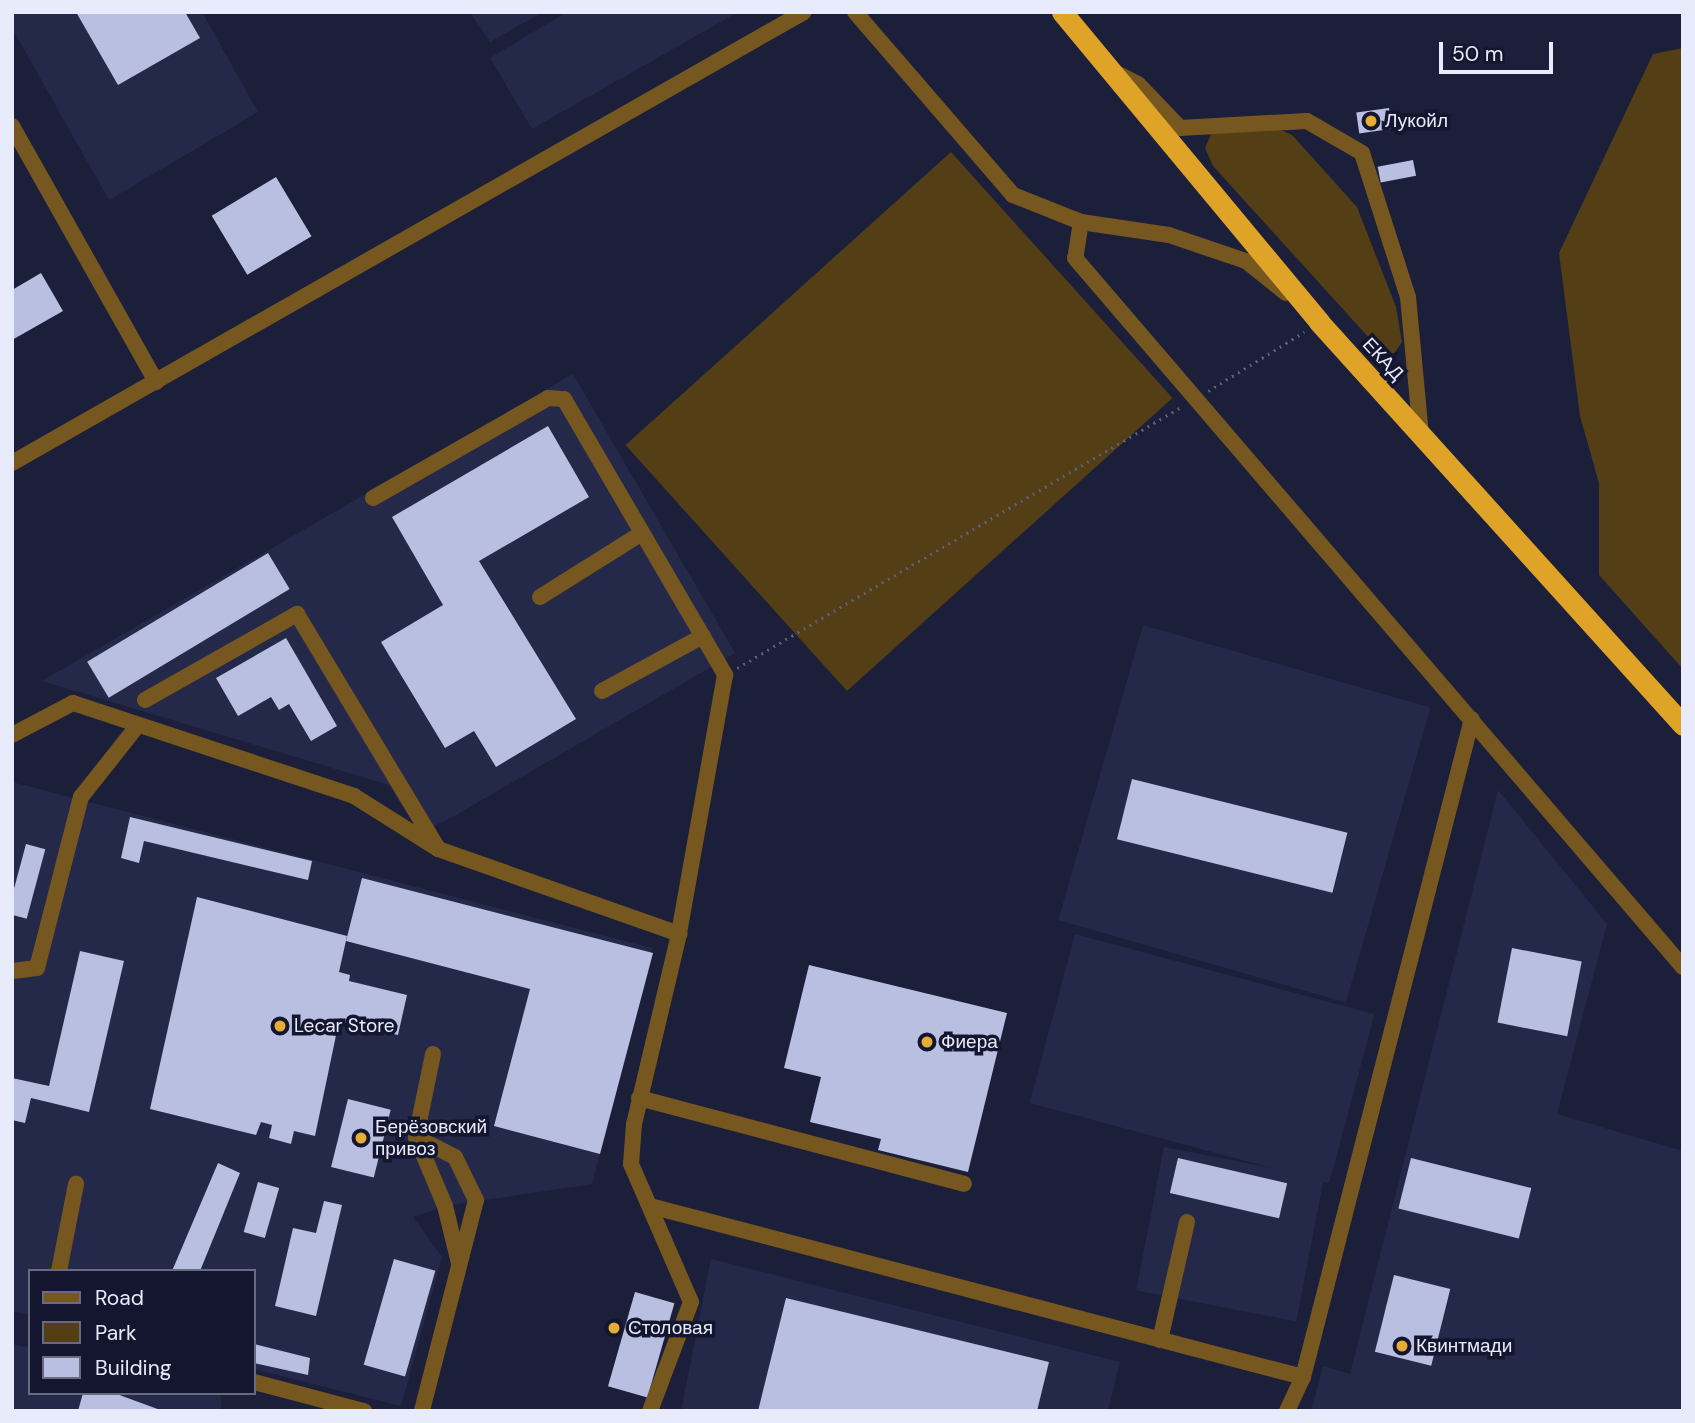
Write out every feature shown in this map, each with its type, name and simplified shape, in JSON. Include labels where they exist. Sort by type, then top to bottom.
[{"type":"highway","name":"ЕКАД","points":[[1062,12],[1314,317],[1683,725]]},
{"type":"street","points":[[12,463],[804,12]]},
{"type":"street","points":[[855,12],[1013,195],[1081,222],[1169,235],[1246,261],[1314,317]]},
{"type":"street","points":[[1107,68],[1138,85],[1180,128],[1307,121],[1362,153],[1408,297],[1421,434]]},
{"type":"street","points":[[12,126],[156,382]]},
{"type":"street","points":[[1081,222],[1075,258],[1198,397],[1683,967]]},
{"type":"street","points":[[373,498],[548,398],[564,398],[725,675],[679,934],[639,1097],[631,1164],[654,1207],[691,1302],[650,1411]]},
{"type":"street","points":[[540,597],[642,533]]},
{"type":"street","points":[[145,700],[297,614],[438,849]]},
{"type":"street","points":[[602,691],[703,636]]},
{"type":"street","points":[[12,736],[73,703],[354,796],[438,849],[679,934]]},
{"type":"street","points":[[1287,1411],[1303,1377],[1472,719]]},
{"type":"street","points":[[12,971],[37,968],[81,797],[138,725]]},
{"type":"street","points":[[433,1054],[416,1137],[444,1206],[460,1265]]},
{"type":"street","points":[[639,1097],[964,1184]]},
{"type":"street","points":[[416,1137],[455,1157],[476,1200],[422,1411]]},
{"type":"street","points":[[59,1269],[76,1184]]},
{"type":"street","points":[[654,1207],[1303,1377]]},
{"type":"street","points":[[1160,1340],[1187,1222]]},
{"type":"street","points":[[256,1383],[364,1411]]},
{"type":"path","points":[[725,675],[1270,354],[1314,317]]},
{"type":"shaded area","points":[[12,12],[202,12],[258,112],[109,200],[12,28]]},
{"type":"shaded area","points":[[470,12],[543,12],[490,42]]},
{"type":"shaded area","points":[[567,12],[738,12],[532,129],[490,58]]},
{"type":"shaded area","points":[[573,374],[735,653],[456,815],[420,833],[389,785],[42,681]]},
{"type":"shaded area","points":[[1143,625],[1430,707],[1346,1003],[1058,920]]},
{"type":"shaded area","points":[[12,782],[652,948],[592,1184],[445,1206],[413,1217],[442,1257],[401,1406],[256,1370],[256,1269],[28,1269],[28,1315],[12,1311]]},
{"type":"shaded area","points":[[1498,790],[1607,924],[1557,1114],[1683,1151],[1683,1411],[1311,1411],[1323,1366],[1350,1374]]},
{"type":"shaded area","points":[[1075,934],[1374,1014],[1329,1183],[1030,1103]]},
{"type":"shaded area","points":[[1164,1147],[1324,1178],[1296,1321],[1136,1290]]},
{"type":"shaded area","points":[[711,1259],[1120,1362],[1108,1411],[681,1411]]},
{"type":"shaded area","points":[[12,1344],[28,1348],[28,1395],[220,1395],[222,1411],[12,1411]]},
{"type":"green space","points":[[1683,48],[1683,669],[1599,575],[1599,483],[1580,416],[1559,253],[1653,54]]},
{"type":"green space","points":[[1276,128],[1292,135],[1357,207],[1396,307],[1402,342],[1393,355],[1381,351],[1213,166],[1205,148],[1211,134]]},
{"type":"green space","points":[[951,152],[1172,398],[847,691],[626,445]]},
{"type":"building","points":[[76,12],[185,12],[200,38],[118,85]]},
{"type":"building","points":[[1389,108],[1392,129],[1359,133],[1356,113]]},
{"type":"building","points":[[1413,160],[1416,176],[1381,183],[1378,167]]},
{"type":"building","points":[[276,177],[312,236],[247,275],[212,216]]},
{"type":"building","points":[[41,273],[63,311],[12,340],[12,290]]},
{"type":"building","points":[[548,426],[589,497],[479,561],[576,719],[496,767],[474,731],[445,748],[381,642],[443,605],[392,517]]},
{"type":"building","points":[[268,553],[290,589],[109,698],[87,662]]},
{"type":"building","points":[[286,638],[337,726],[311,741],[289,704],[279,710],[271,697],[238,716],[216,678]]},
{"type":"building","points":[[1132,779],[1347,833],[1332,893],[1117,839]]},
{"type":"building","points":[[130,817],[312,861],[308,880],[144,841],[139,863],[121,858]]},
{"type":"building","points":[[26,844],[45,849],[27,919],[12,915],[12,896]]},
{"type":"building","points":[[362,878],[653,953],[600,1154],[494,1126],[530,989],[346,941]]},
{"type":"building","points":[[197,897],[347,936],[339,972],[350,975],[349,981],[407,995],[398,1035],[339,1021],[315,1136],[294,1131],[291,1144],[269,1138],[272,1125],[261,1122],[256,1135],[150,1109]]},
{"type":"building","points":[[1512,948],[1582,962],[1567,1036],[1497,1023]]},
{"type":"building","points":[[80,951],[124,961],[89,1112],[31,1098],[25,1123],[12,1120],[12,1078],[49,1086]]},
{"type":"building","points":[[809,965],[1007,1013],[968,1172],[878,1150],[881,1139],[810,1122],[821,1077],[784,1068]]},
{"type":"building","name":"Берёзовский привоз","points":[[348,1099],[391,1110],[374,1178],[331,1167]]},
{"type":"building","points":[[1178,1158],[1287,1183],[1279,1218],[1170,1193]]},
{"type":"building","points":[[1411,1158],[1531,1188],[1519,1238],[1398,1208]]},
{"type":"building","points":[[218,1163],[240,1173],[201,1269],[173,1269]]},
{"type":"building","points":[[258,1182],[279,1188],[265,1238],[244,1232]]},
{"type":"building","points":[[324,1201],[342,1205],[316,1316],[275,1306],[293,1228],[316,1233]]},
{"type":"building","points":[[394,1259],[435,1271],[405,1377],[364,1365]]},
{"type":"building","points":[[1394,1275],[1450,1289],[1431,1366],[1375,1352]]},
{"type":"building","points":[[635,1292],[674,1303],[647,1398],[608,1386]]},
{"type":"building","points":[[786,1298],[1049,1362],[1037,1411],[758,1411]]},
{"type":"building","points":[[256,1344],[310,1358],[308,1375],[256,1363]]},
{"type":"building","points":[[82,1395],[119,1395],[163,1411],[78,1411]]},
{"type":"place","name":"Лукойл","points":[[1371,121]]},
{"type":"place","name":"Lecar Store","points":[[280,1026]]},
{"type":"place","name":"Фиера","points":[[927,1042]]},
{"type":"place","name":"Берёзовский привоз","points":[[361,1138]]},
{"type":"place","name":"Столовая","points":[[614,1328]]},
{"type":"place","name":"Квинтмади","points":[[1402,1346]]}]
